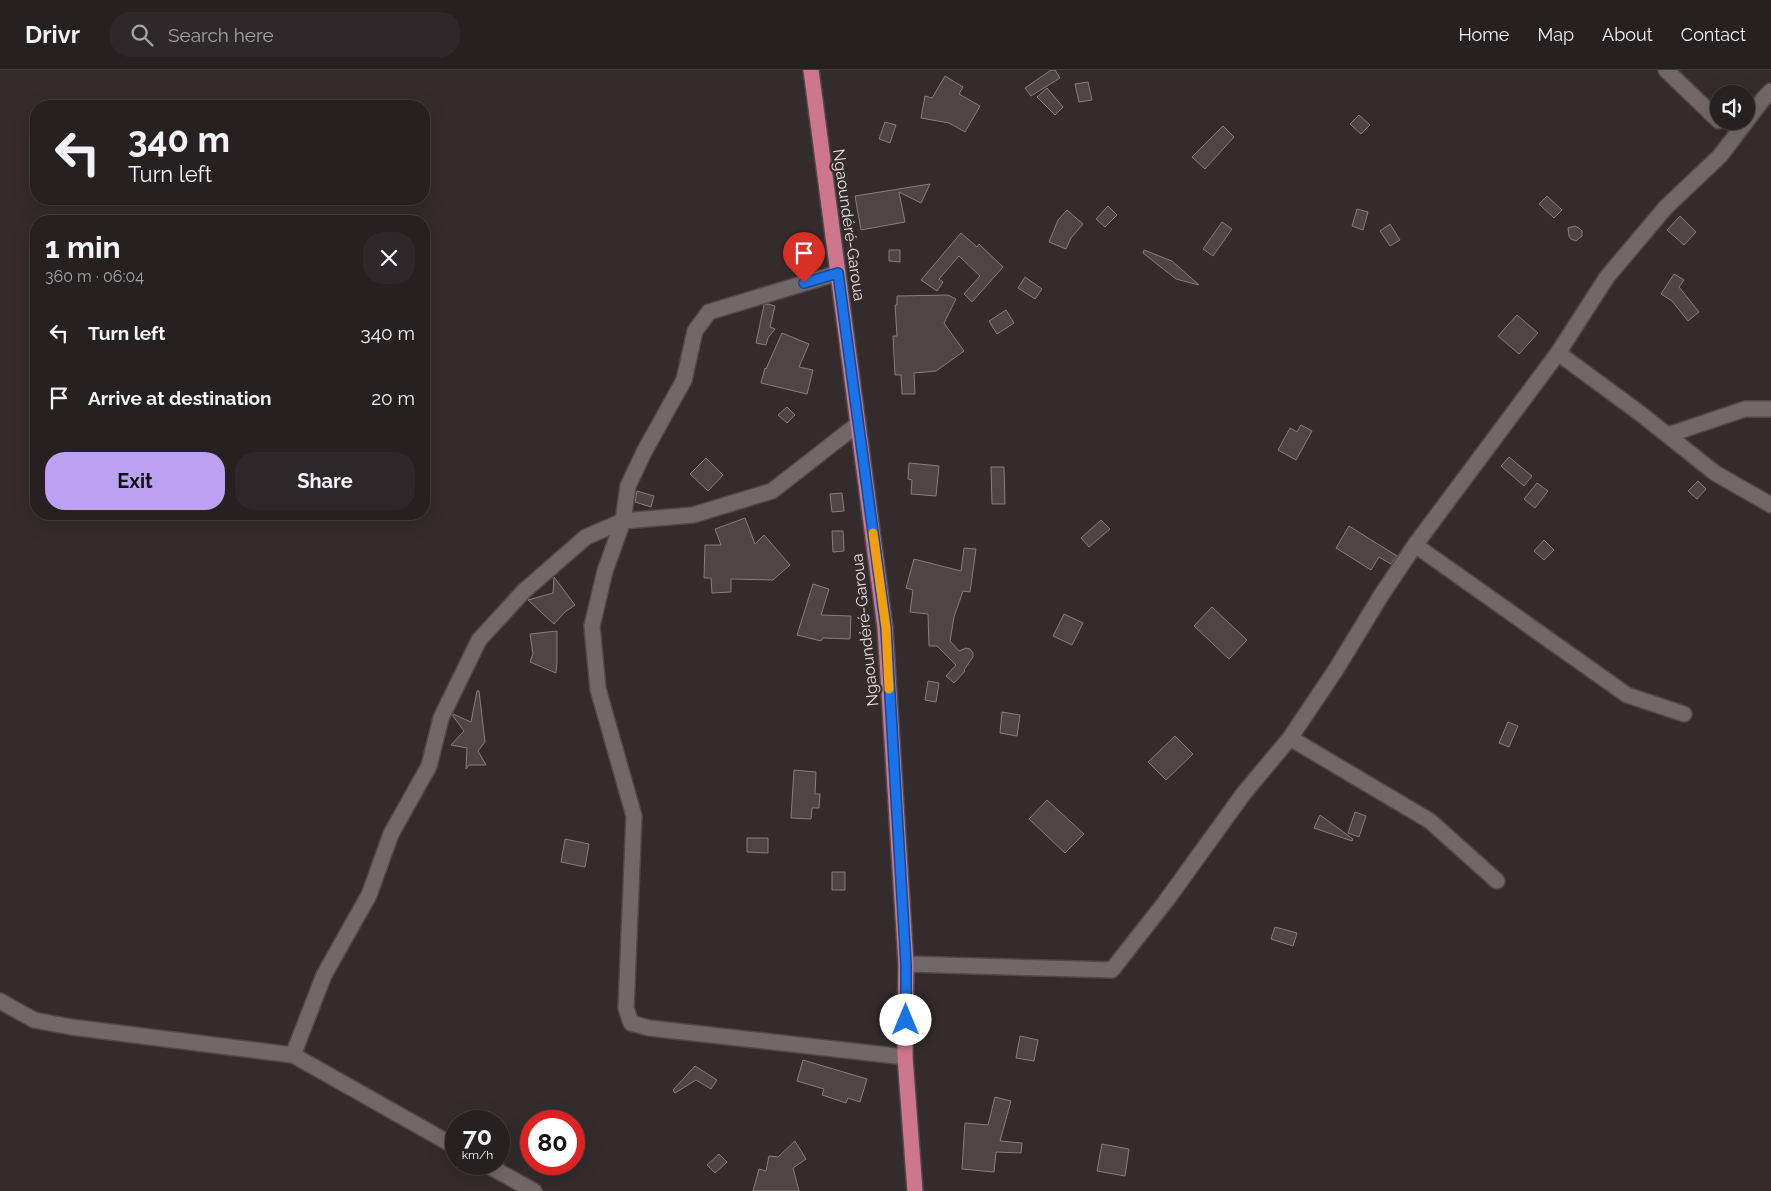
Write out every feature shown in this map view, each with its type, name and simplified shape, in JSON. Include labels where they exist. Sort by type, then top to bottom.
[{"type":"highway","name":"Ngaoundéré-Garoua","points":[[811,70],[886,628],[906,964],[906,1057],[915,1191]]},
{"type":"street","points":[[1666,70],[1710,112]]},
{"type":"street","points":[[906,964],[1112,970],[1166,902],[1244,793],[1290,738],[1415,545],[1558,353],[1607,276],[1666,207],[1720,156],[1771,91]]},
{"type":"street","points":[[1728,130],[1735,137]]},
{"type":"street","points":[[838,273],[709,312],[695,331],[684,380],[644,452],[628,486],[622,521],[605,571],[592,626],[598,689],[634,816],[626,1008],[631,1023],[649,1028],[906,1057]]},
{"type":"street","points":[[1558,353],[1642,414],[1715,474],[1771,505]]},
{"type":"street","points":[[1668,435],[1745,409],[1771,409]]},
{"type":"street","points":[[293,1055],[324,975],[369,895],[391,834],[429,766],[442,718],[479,640],[524,591],[586,537],[622,521],[693,515],[772,491],[858,424]]},
{"type":"street","points":[[1415,545],[1627,695],[1684,714]]},
{"type":"street","points":[[1290,738],[1430,821],[1497,881]]},
{"type":"street","points":[[0,1001],[34,1020],[71,1027],[293,1055],[445,1141]]},
{"type":"street","points":[[505,1175],[534,1191]]},
{"type":"building","points":[[1051,70],[1055,70],[1060,78],[1031,96],[1025,88]]},
{"type":"building","points":[[945,76],[963,87],[959,94],[980,106],[965,132],[949,123],[921,118],[925,96],[932,98]]},
{"type":"building","points":[[1088,82],[1092,100],[1079,102],[1075,84]]},
{"type":"building","points":[[1047,88],[1063,107],[1055,115],[1037,97]]},
{"type":"building","points":[[1359,115],[1370,125],[1361,134],[1350,124]]},
{"type":"building","points":[[885,122],[896,125],[890,143],[879,139]]},
{"type":"building","points":[[1223,126],[1234,137],[1205,169],[1192,157]]},
{"type":"building","points":[[930,184],[921,203],[899,192],[905,222],[861,230],[855,196]]},
{"type":"building","points":[[1547,196],[1562,210],[1554,218],[1539,204]]},
{"type":"building","points":[[1108,206],[1117,215],[1105,227],[1096,219]]},
{"type":"building","points":[[1357,209],[1368,212],[1363,230],[1352,226]]},
{"type":"building","points":[[1067,210],[1083,224],[1071,238],[1066,249],[1049,242],[1058,220]]},
{"type":"building","points":[[1680,216],[1696,232],[1684,245],[1667,230]]},
{"type":"building","points":[[1222,222],[1232,229],[1213,256],[1203,249]]},
{"type":"building","points":[[1390,224],[1400,240],[1390,246],[1380,231]]},
{"type":"building","points":[[1575,226],[1582,231],[1582,236],[1576,241],[1569,236],[1568,228]]},
{"type":"building","points":[[961,233],[977,247],[979,244],[1003,267],[972,302],[964,294],[980,276],[959,256],[939,279],[943,282],[937,291],[921,280]]},
{"type":"building","points":[[889,250],[900,250],[900,262],[889,261]]},
{"type":"building","points":[[1144,250],[1172,261],[1199,285],[1176,279],[1143,253]]},
{"type":"building","points":[[1674,274],[1684,280],[1679,287],[1699,312],[1688,321],[1672,301],[1661,294]]},
{"type":"building","points":[[1025,277],[1042,289],[1035,299],[1018,288]]},
{"type":"building","points":[[948,295],[956,299],[944,323],[964,351],[936,371],[914,373],[915,394],[902,394],[901,375],[895,375],[893,336],[897,336],[895,305],[897,305],[897,296]]},
{"type":"building","points":[[764,305],[775,306],[770,327],[775,329],[768,338],[766,345],[756,343]]},
{"type":"building","points":[[1006,310],[1014,323],[997,334],[989,321]]},
{"type":"building","points":[[1517,315],[1538,333],[1519,354],[1498,336]]},
{"type":"building","points":[[782,333],[809,344],[799,367],[813,370],[807,394],[761,383],[765,368]]},
{"type":"building","points":[[787,407],[795,415],[787,423],[778,415]]},
{"type":"building","points":[[1301,425],[1312,431],[1296,460],[1278,450],[1290,428],[1297,432]]},
{"type":"building","points":[[1509,457],[1532,476],[1524,486],[1501,466]]},
{"type":"building","points":[[706,458],[723,475],[708,491],[690,474]]},
{"type":"building","points":[[909,463],[939,466],[936,496],[911,494],[912,480],[908,479]]},
{"type":"building","points":[[991,467],[1004,467],[1005,504],[992,504]]},
{"type":"building","points":[[1698,481],[1706,489],[1697,499],[1688,491]]},
{"type":"building","points":[[1537,483],[1548,491],[1535,508],[1524,499]]},
{"type":"building","points":[[637,491],[654,496],[651,507],[635,502]]},
{"type":"building","points":[[842,493],[844,511],[832,512],[830,494]]},
{"type":"building","points":[[745,518],[755,544],[764,535],[790,565],[773,580],[731,579],[731,592],[712,593],[711,578],[704,578],[705,545],[721,545],[715,529]]},
{"type":"building","points":[[1101,520],[1110,529],[1089,547],[1081,538]]},
{"type":"building","points":[[1349,526],[1397,556],[1391,564],[1379,557],[1371,570],[1336,548]]},
{"type":"building","points":[[832,531],[843,531],[844,551],[833,552]]},
{"type":"building","points":[[1544,540],[1554,550],[1544,560],[1534,551]]},
{"type":"building","points":[[964,548],[976,549],[970,592],[963,591],[954,617],[950,641],[959,651],[966,648],[970,649],[973,657],[965,671],[954,683],[946,676],[956,665],[937,646],[929,646],[928,614],[910,612],[913,590],[906,588],[914,559],[961,571]]},
{"type":"building","points":[[554,577],[575,605],[565,612],[554,624],[528,600],[553,593]]},
{"type":"building","points":[[813,584],[829,589],[821,615],[851,616],[850,639],[823,638],[821,641],[797,635]]},
{"type":"building","points":[[1212,607],[1247,640],[1229,659],[1194,626]]},
{"type":"building","points":[[1064,614],[1083,623],[1072,645],[1053,636]]},
{"type":"building","points":[[557,631],[556,673],[530,662],[533,654],[530,634]]},
{"type":"building","points":[[928,681],[939,683],[936,702],[925,700]]},
{"type":"building","points":[[477,691],[479,691],[485,742],[478,751],[486,765],[469,765],[466,769],[467,748],[451,745],[464,731],[453,714],[471,722]]},
{"type":"building","points":[[1002,712],[1020,715],[1017,736],[1000,733]]},
{"type":"building","points":[[1508,722],[1518,726],[1509,747],[1499,743]]},
{"type":"building","points":[[1175,736],[1193,754],[1166,780],[1148,762]]},
{"type":"building","points":[[794,770],[816,772],[815,794],[820,794],[819,808],[812,808],[811,819],[791,818]]},
{"type":"building","points":[[1047,800],[1084,834],[1065,853],[1029,819]]},
{"type":"building","points":[[1355,812],[1366,816],[1359,837],[1348,833]]},
{"type":"building","points":[[1320,815],[1353,839],[1352,841],[1314,828]]},
{"type":"building","points":[[747,838],[768,838],[768,853],[747,852]]},
{"type":"building","points":[[565,839],[589,844],[585,867],[561,862]]},
{"type":"building","points":[[832,872],[845,872],[845,890],[832,890]]},
{"type":"building","points":[[1275,927],[1297,933],[1293,946],[1271,939]]},
{"type":"building","points":[[1020,1036],[1038,1040],[1034,1061],[1016,1058]]},
{"type":"building","points":[[803,1060],[867,1079],[860,1102],[848,1098],[846,1103],[822,1095],[824,1089],[797,1081]]},
{"type":"building","points":[[695,1066],[717,1080],[711,1089],[696,1080],[675,1093],[673,1090]]},
{"type":"building","points":[[995,1097],[1011,1101],[1000,1141],[1022,1143],[1021,1153],[996,1152],[994,1172],[962,1169],[965,1123],[988,1125]]},
{"type":"building","points":[[795,1141],[806,1159],[793,1168],[799,1191],[753,1191],[759,1169],[766,1171],[769,1156],[778,1157]]},
{"type":"building","points":[[1102,1144],[1129,1149],[1125,1176],[1097,1171]]},
{"type":"building","points":[[719,1154],[727,1162],[715,1173],[707,1165]]},
{"type":"slow traffic","points":[[873,533],[886,628],[889,689]]},
{"type":"route","points":[[804,283],[838,273],[886,628],[906,964],[906,1020]]}]
